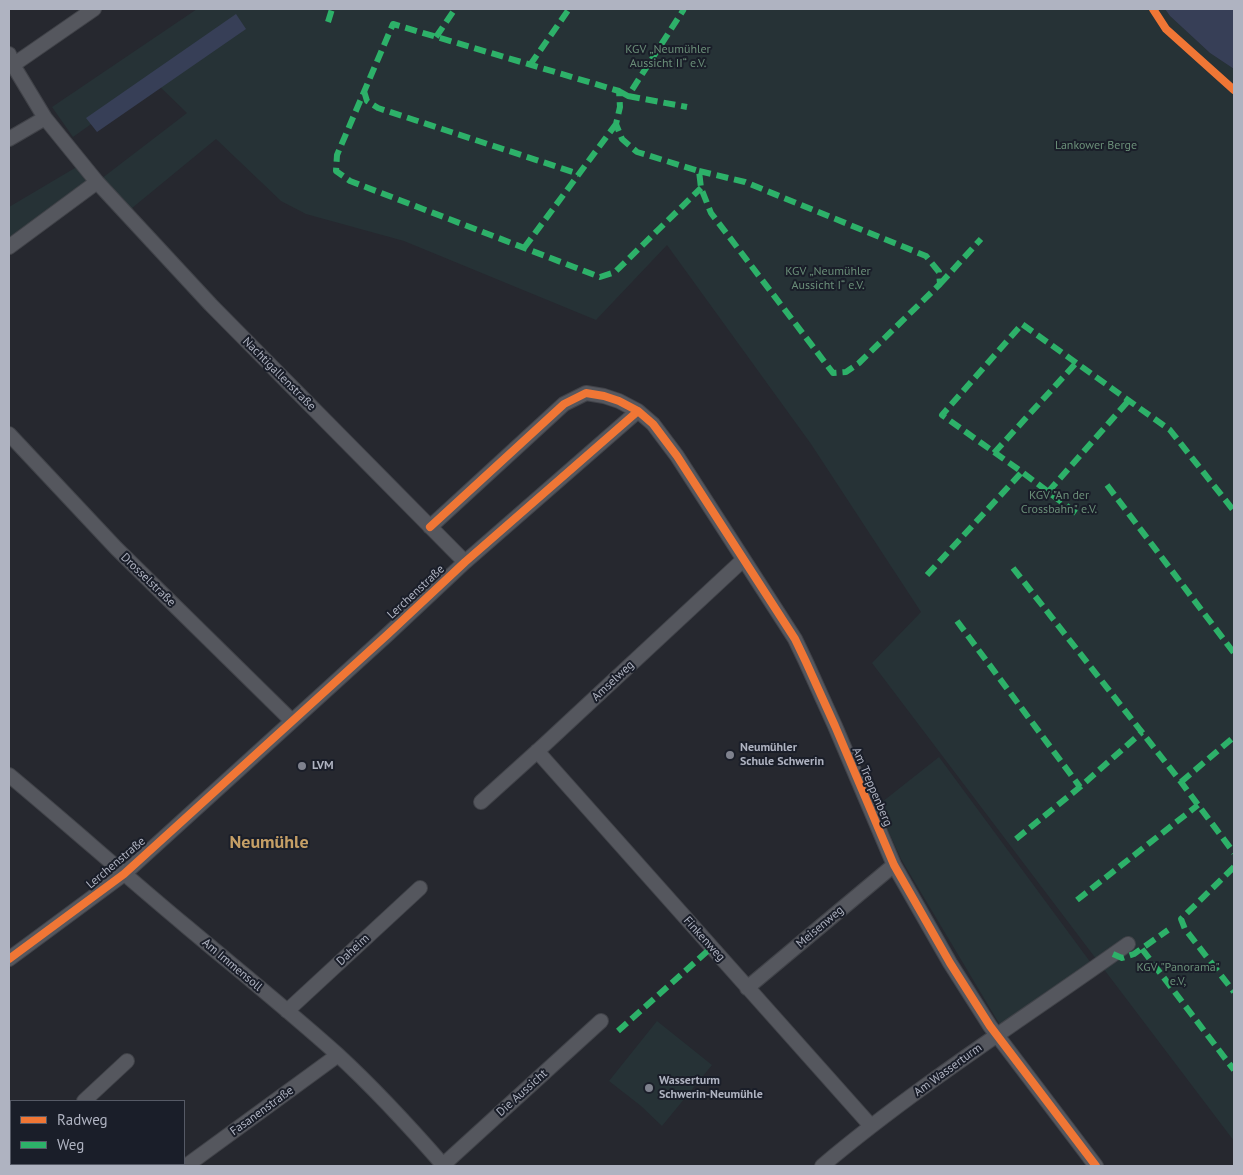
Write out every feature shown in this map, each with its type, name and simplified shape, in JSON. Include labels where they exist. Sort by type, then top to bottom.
[{"type":"street","points":[[11,60],[94,9]]},
{"type":"street","name":"Nachtigallenstraße","points":[[11,60],[45,118],[97,182],[211,305],[465,562]]},
{"type":"street","points":[[9,139],[45,118]]},
{"type":"street","points":[[10,246],[97,182]]},
{"type":"street","points":[[430,527],[564,404],[586,393],[619,401],[638,411]]},
{"type":"street","name":"Am Treppenberg","points":[[638,411],[653,424],[677,456],[794,639],[806,662],[894,865],[950,963],[996,1035],[1096,1166]]},
{"type":"street","name":"Lerchenstraße","points":[[9,959],[124,874],[465,562],[638,411]]},
{"type":"street","name":"Drosselstraße","points":[[9,434],[116,548],[292,721]]},
{"type":"street","name":"Amselweg","points":[[481,802],[744,560]]},
{"type":"street","name":"Finkenweg","points":[[537,752],[871,1126]]},
{"type":"street","name":"Am Immensoll","points":[[9,775],[338,1055],[385,1101],[443,1166]]},
{"type":"street","name":"Meisenweg","points":[[747,988],[894,865]]},
{"type":"street","name":"Daheim","points":[[287,1011],[420,888]]},
{"type":"street","name":"Am Wasserturm","points":[[822,1166],[871,1126],[996,1035],[1128,944]]},
{"type":"street","name":"Die Aussicht","points":[[443,1166],[601,1021]]},
{"type":"street","name":"Fasanenstraße","points":[[186,1166],[338,1055]]},
{"type":"street","points":[[85,1100],[127,1061]]},
{"type":"green space","points":[[197,9],[1165,9],[1170,16],[1210,53],[1234,69],[1234,1141],[872,663],[921,612],[811,444],[667,245],[596,320],[404,241],[306,214],[281,201],[216,139],[126,213],[97,182],[187,113],[153,80],[73,137],[52,107]]},
{"type":"green space","points":[[80,165],[97,182],[9,247],[9,207]]},
{"type":"green space","points":[[939,757],[1091,963],[1000,1025],[901,859],[877,806]]},
{"type":"green space","points":[[657,1021],[712,1065],[662,1126],[641,1106],[609,1081]]},
{"type":"water","points":[[1165,9],[1234,9],[1234,69],[1210,53],[1170,16]]},
{"type":"water","points":[[236,14],[246,29],[97,132],[86,118]]},
{"type":"marked path","points":[[328,22],[332,9]]},
{"type":"marked path","points":[[436,37],[455,9]]},
{"type":"marked path","points":[[530,65],[569,9]]},
{"type":"marked path","points":[[619,91],[628,96],[684,9]]},
{"type":"marked path","points":[[699,171],[745,182],[926,256],[939,272],[940,284],[859,363],[846,372],[833,373],[711,213],[701,188],[699,171],[637,152],[622,139],[616,124],[620,107],[619,91],[393,24],[337,155],[336,171],[350,181],[600,277],[615,272],[701,188]]},
{"type":"marked path","points":[[364,91],[367,101],[378,108],[579,174]]},
{"type":"marked path","points":[[628,96],[687,107]]},
{"type":"marked path","points":[[524,248],[616,124]]},
{"type":"marked path","points":[[940,284],[981,239]]},
{"type":"marked path","points":[[1076,513],[942,415],[1022,324],[1170,430],[1234,511]]},
{"type":"marked path","points":[[994,453],[1077,362]]},
{"type":"marked path","points":[[1048,492],[1129,400]]},
{"type":"marked path","points":[[927,575],[1022,472]]},
{"type":"marked path","points":[[1107,485],[1234,653]]},
{"type":"marked path","points":[[1013,568],[1181,782],[1234,853]]},
{"type":"marked path","points":[[957,621],[1080,787]]},
{"type":"marked path","points":[[1016,839],[1080,787],[1142,732]]},
{"type":"marked path","points":[[1181,782],[1234,737]]},
{"type":"marked path","points":[[1077,900],[1198,805]]},
{"type":"marked path","points":[[1234,867],[1181,919],[1185,929],[1234,992]]},
{"type":"marked path","points":[[1113,954],[1122,958],[1134,954],[1168,930]]},
{"type":"marked path","points":[[618,1031],[711,948]]},
{"type":"marked path","points":[[1142,949],[1234,1070]]},
{"type":"cycle path","points":[[1153,9],[1166,29],[1234,90]]},
{"type":"cycle path","points":[[430,527],[564,404],[586,393],[619,401],[638,411],[653,424],[677,456],[795,639],[835,726],[894,865],[950,963],[990,1026],[1096,1166]]},
{"type":"cycle path","points":[[9,959],[124,874],[465,562],[638,411]]},
{"type":"place","name":"Neumühler Schule Schwerin","points":[[730,755]]},
{"type":"place","name":"LVM","points":[[302,766]]},
{"type":"place","name":"Wasserturm Schwerin-Neumühle","points":[[649,1088]]},
{"type":"district","name":"Neumühle","points":[[269,843]]},
{"type":"park label","name":"KGV „Neumühler Aussicht II“ e.V.","points":[[668,57]]},
{"type":"park label","name":"Lankower Berge","points":[[1096,146]]},
{"type":"park label","name":"KGV „Neumühler Aussicht I“ e.V.","points":[[828,279]]},
{"type":"park label","name":"KGV \"An der Crossbahn\" e.V.","points":[[1059,503]]},
{"type":"park label","name":"KGV \"Panorama\" e.V,","points":[[1178,975]]}]
